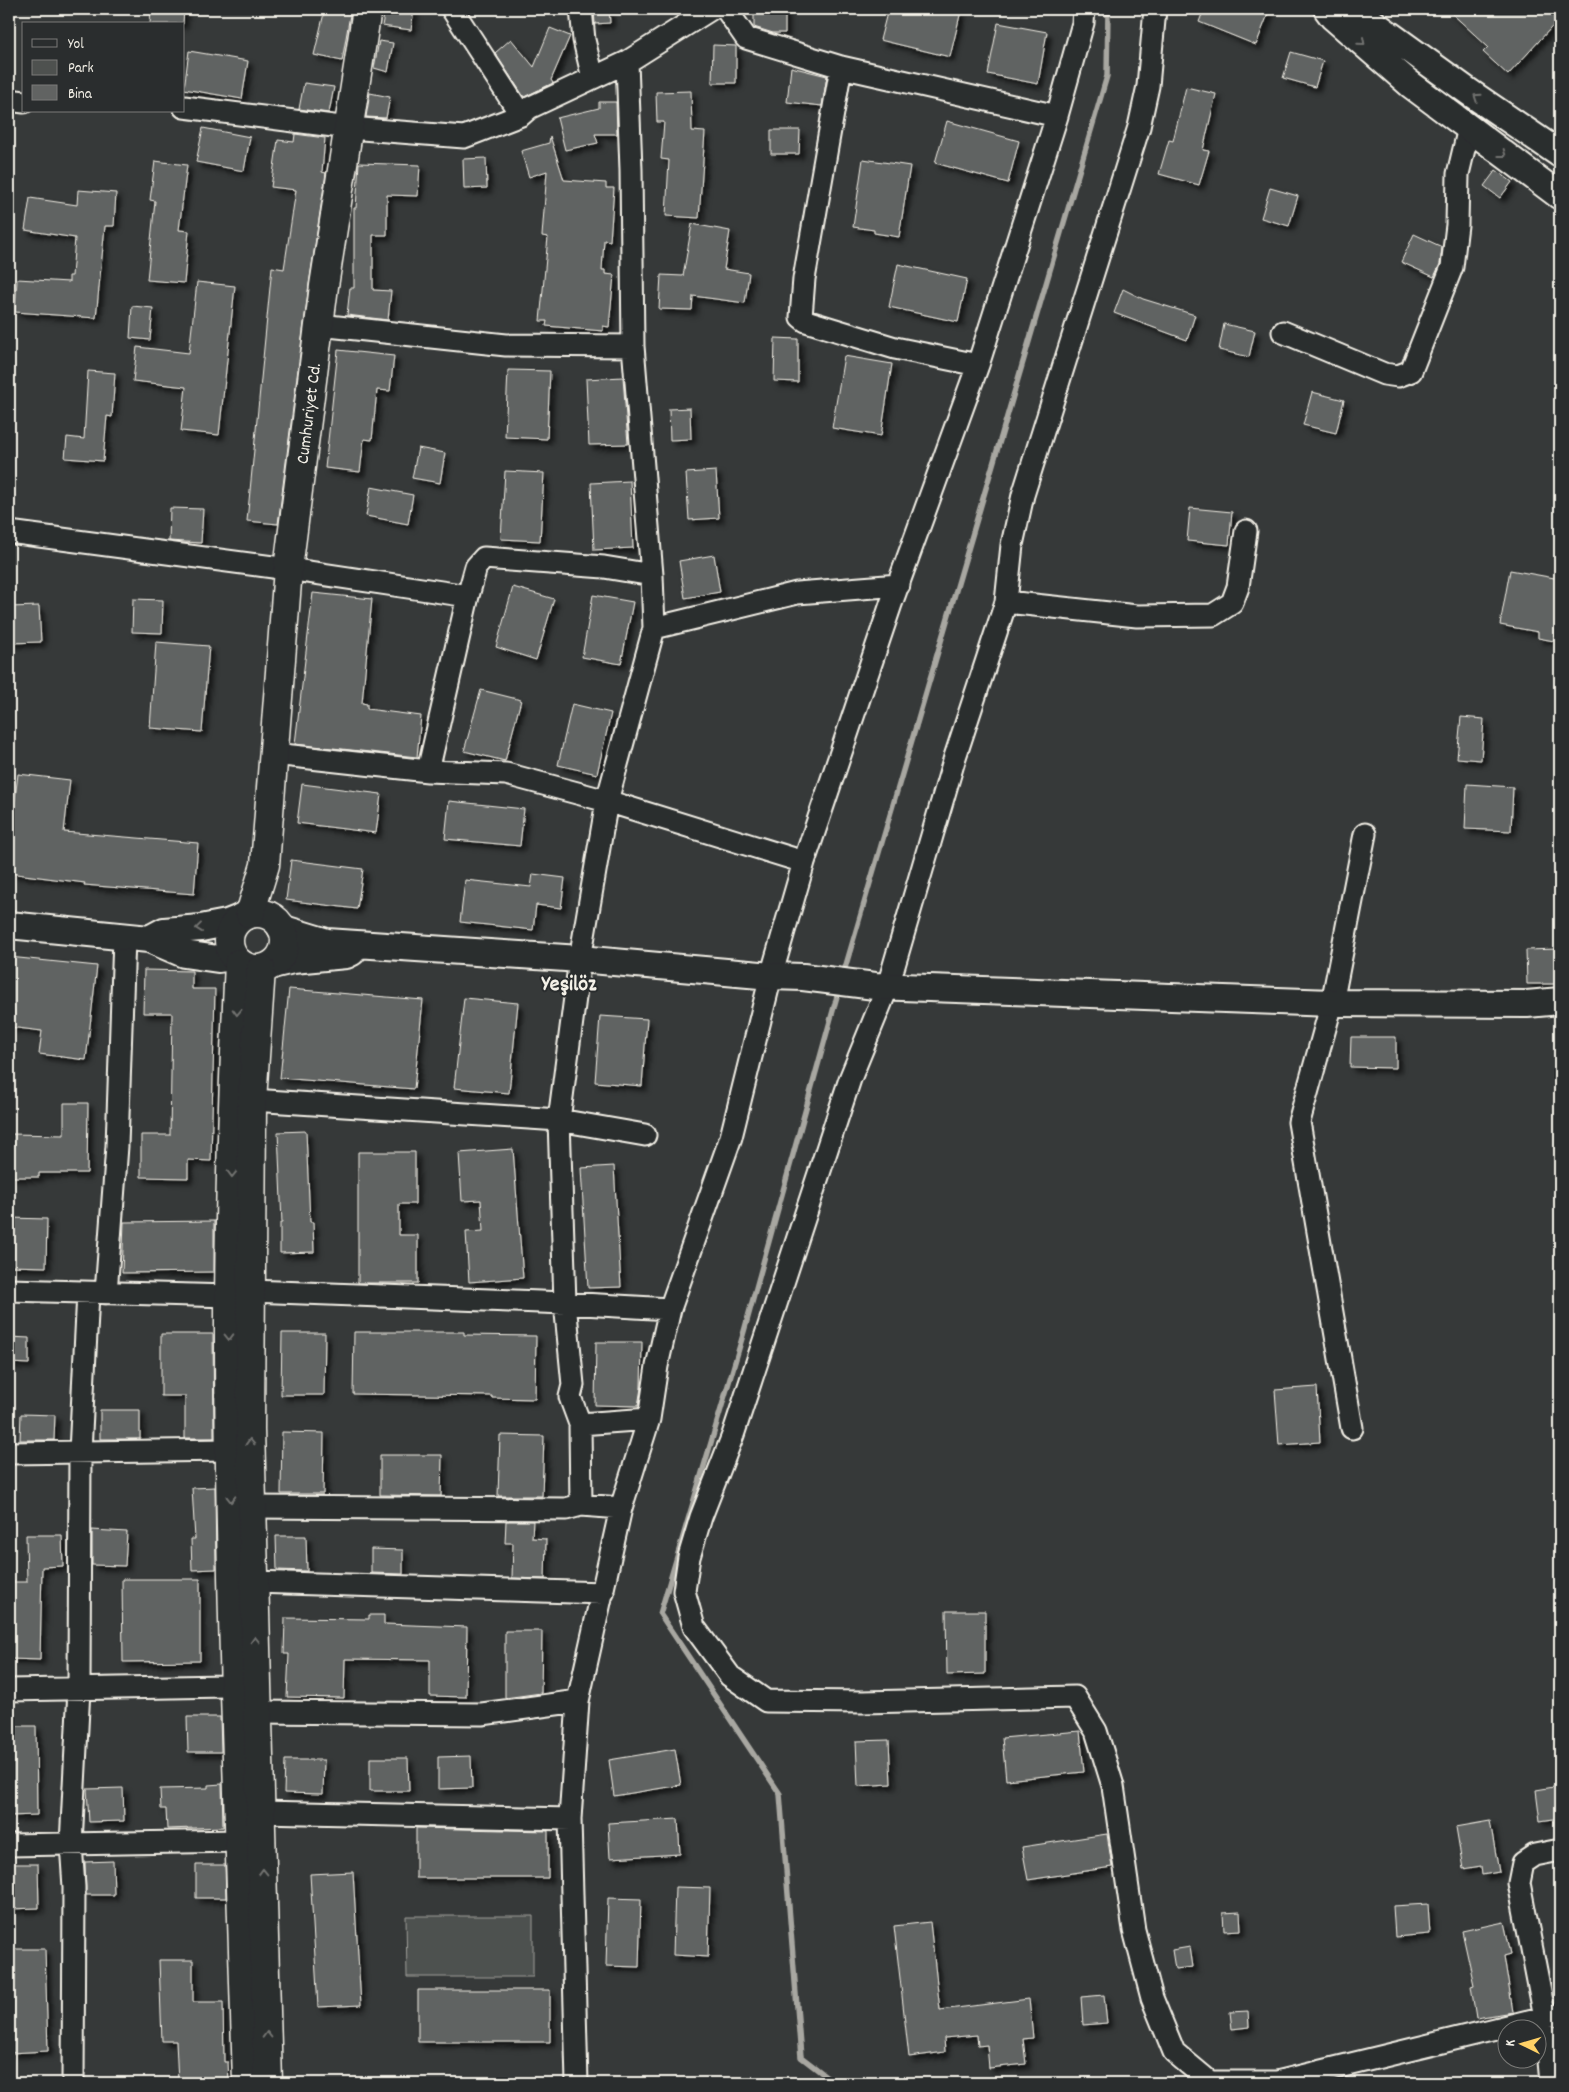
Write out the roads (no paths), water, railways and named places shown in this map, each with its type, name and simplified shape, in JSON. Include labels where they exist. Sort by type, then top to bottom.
[{"type":"main road","name":"Cumhuriyet Cd.","points":[[268,820],[288,569],[319,325],[367,9]]},
{"type":"main road","points":[[248,915],[265,864],[268,820]]},
{"type":"main road","points":[[268,820],[276,866],[280,925]]},
{"type":"main road","points":[[251,963],[281,956],[285,945],[284,933],[280,925],[271,917],[263,914],[248,915],[239,920],[230,933],[229,942],[251,963],[252,1100],[230,1450],[246,1683],[268,2083]]},
{"type":"main road","points":[[247,2083],[257,1712],[246,1683],[254,1582],[250,1430],[240,1293],[233,1098],[251,963]]},
{"type":"street","points":[[452,9],[521,115]]},
{"type":"street","points":[[580,9],[584,40],[593,78]]},
{"type":"street","points":[[185,107],[348,128],[464,137],[521,115],[529,108],[627,62],[711,9]]},
{"type":"street","points":[[726,9],[746,38],[841,67],[1057,116]]},
{"type":"street","points":[[577,2083],[570,1819],[578,1701],[621,1508],[649,1419],[657,1366],[670,1309],[731,1137],[772,976],[804,862],[898,584],[978,365],[1057,116],[1083,23],[1084,9]]},
{"type":"street","points":[[1155,9],[1148,86],[1139,127],[1023,494],[1012,545],[1006,602],[882,986],[733,1435],[701,1517],[689,1557],[684,1591],[694,1627],[730,1676],[766,1701],[863,1702],[1075,1697],[1096,1731],[1113,1786],[1134,1930],[1152,1998],[1174,2052],[1210,2082],[1277,2082],[1552,2016]]},
{"type":"street","points":[[1327,9],[1333,17],[1410,84],[1560,196]]},
{"type":"street","points":[[1354,9],[1469,92],[1560,154]]},
{"type":"street","points":[[581,1504],[580,1424],[570,1397],[573,1385],[565,1302],[559,1120],[580,959],[607,801],[654,628],[652,574],[633,346],[631,170],[627,62]]},
{"type":"street","points":[[841,67],[804,279],[801,317],[806,321],[895,348],[978,365]]},
{"type":"street","points":[[9,100],[22,102]]},
{"type":"street","points":[[1283,332],[1384,374],[1398,376],[1411,371],[1452,267],[1457,225],[1458,174],[1469,128]]},
{"type":"street","points":[[319,325],[506,345],[633,346]]},
{"type":"street","points":[[1006,602],[1137,616],[1213,614],[1232,603],[1238,587],[1246,530]]},
{"type":"street","points":[[9,532],[288,569],[468,596]]},
{"type":"street","points":[[428,771],[468,596],[476,567],[484,558],[604,567],[652,574]]},
{"type":"street","points":[[654,628],[797,593],[898,584]]},
{"type":"street","points":[[274,754],[428,771],[506,774],[607,801],[804,862]]},
{"type":"street","points":[[1352,1428],[1298,1122],[1332,1003],[1365,834]]},
{"type":"street","points":[[136,938],[164,931],[201,928],[227,923],[248,915]]},
{"type":"street","points":[[9,925],[136,938],[184,954],[251,963],[346,955],[363,945]]},
{"type":"street","points":[[280,925],[327,942],[580,959],[803,977],[882,986],[1332,1003],[1527,1004],[1560,1001]]},
{"type":"street","points":[[73,2083],[74,1887],[70,1844],[79,1689],[80,1452],[97,1293],[117,1146],[136,938]]},
{"type":"street","points":[[252,1100],[559,1120],[645,1135]]},
{"type":"street","points":[[9,1290],[97,1293],[240,1293],[565,1302],[670,1309]]},
{"type":"street","points":[[580,1424],[649,1419]]},
{"type":"street","points":[[9,1453],[230,1450]]},
{"type":"street","points":[[252,1507],[566,1508],[581,1504],[621,1508]]},
{"type":"street","points":[[254,1582],[603,1593]]},
{"type":"street","points":[[9,1690],[226,1686],[246,1683]]},
{"type":"street","points":[[257,1712],[482,1714],[578,1701]]},
{"type":"street","points":[[9,1845],[70,1844],[254,1829],[570,1819]]},
{"type":"street","points":[[1551,2083],[1552,2016],[1519,1883],[1523,1864],[1535,1855],[1560,1850]]},
{"type":"waterway","points":[[843,975],[1107,76],[1108,9]]},
{"type":"waterway","points":[[835,2083],[801,2057],[780,1794],[660,1614],[743,1335],[839,989]]},
{"type":"district","name":"Yeşilöz","points":[[569,982]]}]
